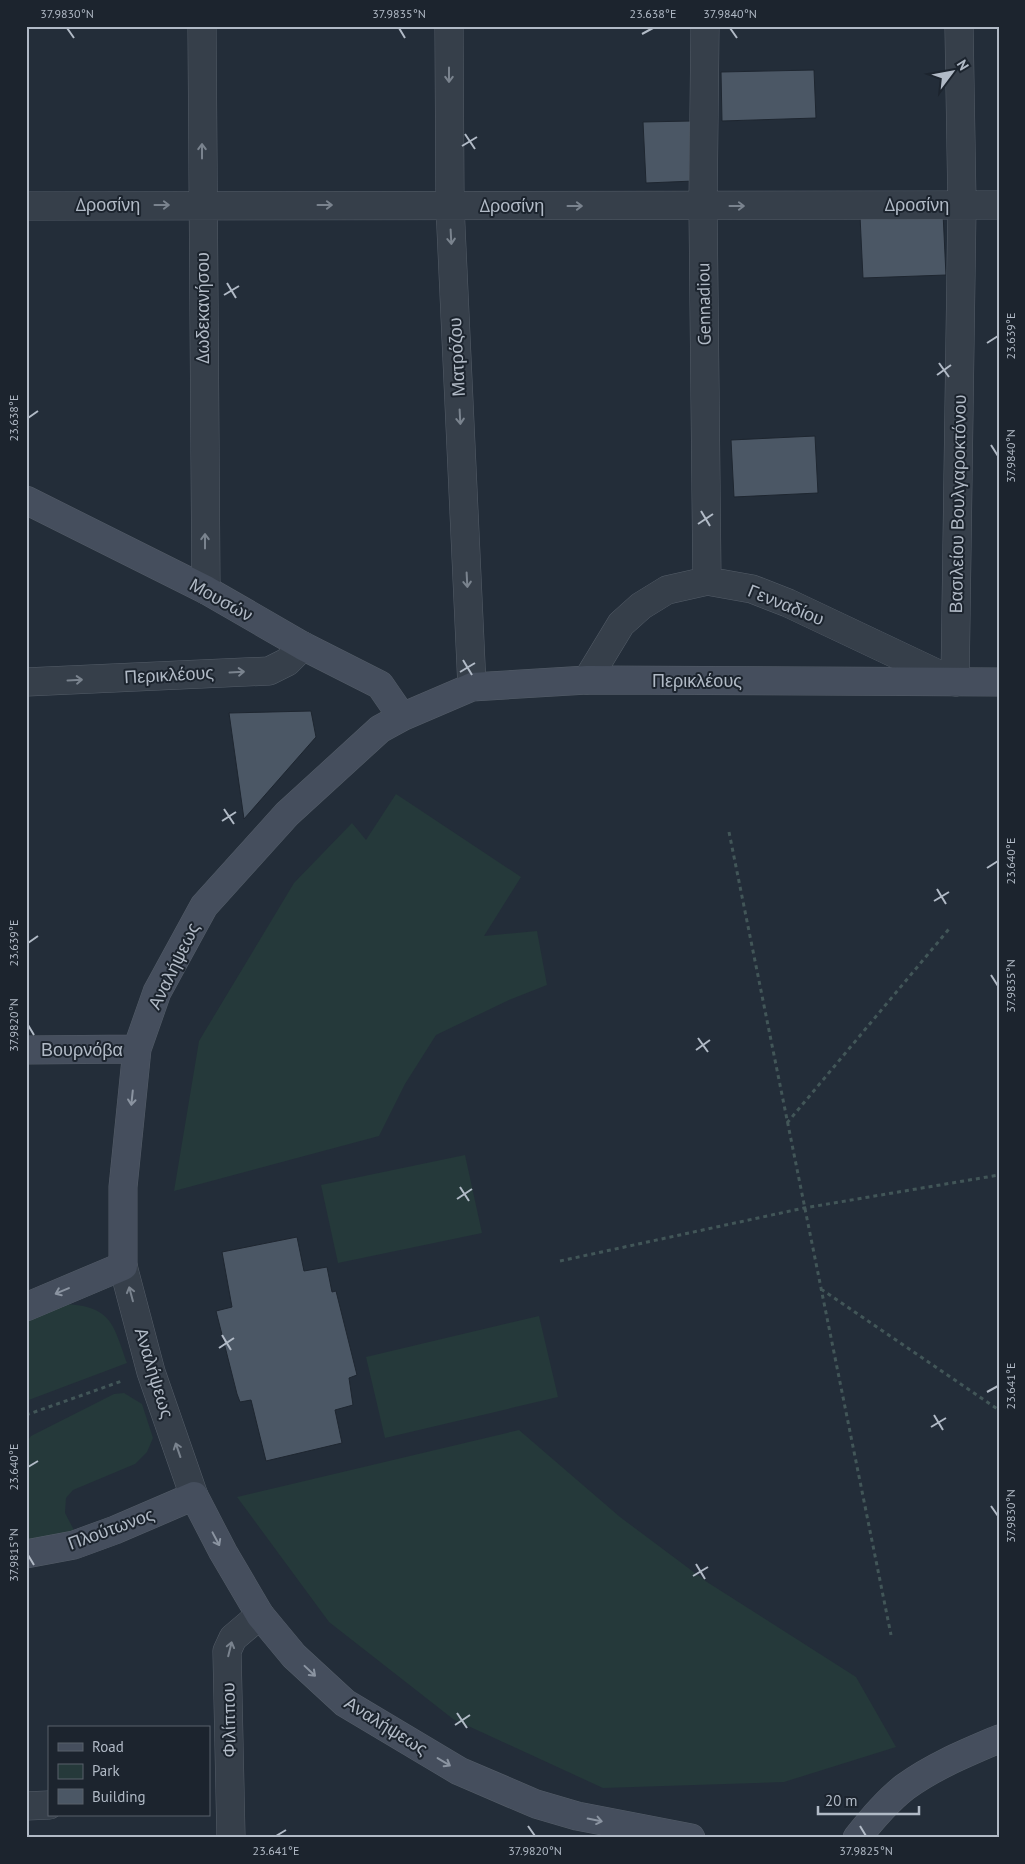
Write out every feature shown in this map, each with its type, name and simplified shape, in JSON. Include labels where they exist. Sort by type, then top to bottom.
[{"type":"street","name":"Δωδεκανήσου","points":[[202,26],[206,590]]},
{"type":"street","name":"Ματρόζου","points":[[449,26],[450,206],[472,687]]},
{"type":"street","name":"Gennadiou","points":[[705,26],[703,206],[707,581]]},
{"type":"street","name":"Βασιλείου Βουλγαροκτόνου","points":[[956,682],[962,205],[959,26]]},
{"type":"street","name":"Δροσίνη","points":[[26,206],[999,205]]},
{"type":"street","name":"Μουσών","points":[[26,500],[206,590],[303,646],[380,685],[402,717]]},
{"type":"street","name":"Γενναδίου","points":[[588,680],[621,624],[641,606],[667,590],[707,581],[752,589],[788,602],[956,682]]},
{"type":"street","name":"Περικλέους","points":[[26,682],[269,671],[288,662],[303,646]]},
{"type":"street","name":"Περικλέους","points":[[402,717],[472,687],[588,680],[999,682]]},
{"type":"street","name":"Αναλήψεως","points":[[402,717],[380,729],[287,814],[204,906],[157,992],[137,1049],[123,1187],[123,1266],[151,1372],[194,1496],[222,1552],[260,1616],[294,1656],[345,1703],[459,1771],[536,1804],[577,1816],[690,1838]]},
{"type":"street","name":"Βουρνόβα","points":[[26,1050],[137,1049]]},
{"type":"street","points":[[26,1306],[123,1266]]},
{"type":"street","name":"Πλούτωνος","points":[[26,1554],[74,1544],[114,1530],[194,1496]]},
{"type":"street","name":"Φιλίππου","points":[[231,1838],[220,1803],[228,1651],[233,1638],[260,1616]]},
{"type":"street","points":[[853,1837],[904,1787],[930,1770],[957,1756],[999,1739]]},
{"type":"street","points":[[26,1806],[48,1805]]},
{"type":"path","points":[[728,832],[891,1635]]},
{"type":"path","points":[[786,1123],[950,929]]},
{"type":"path","points":[[560,1261],[804,1208],[999,1175]]},
{"type":"path","points":[[821,1288],[999,1410]]},
{"type":"path","points":[[26,1414],[151,1372]]},
{"type":"green space","points":[[396,794],[521,877],[484,936],[537,931],[547,985],[509,1000],[436,1035],[405,1084],[379,1136],[174,1191],[199,1041],[294,883],[352,823],[366,840]]},
{"type":"green space","points":[[465,1155],[482,1233],[338,1263],[321,1185]]},
{"type":"green space","points":[[64,1304],[92,1308],[108,1319],[118,1337],[127,1363],[26,1401],[26,1318]]},
{"type":"green space","points":[[539,1316],[558,1397],[385,1438],[366,1357]]},
{"type":"green space","points":[[124,1393],[142,1404],[153,1438],[147,1452],[135,1464],[73,1490],[66,1498],[65,1513],[75,1532],[26,1543],[26,1443],[31,1436],[114,1394]]},
{"type":"green space","points":[[519,1430],[620,1517],[707,1582],[856,1677],[896,1747],[784,1782],[603,1788],[453,1719],[329,1622],[237,1497]]},
{"type":"building","points":[[814,70],[816,118],[722,121],[721,72]]},
{"type":"building","points":[[691,121],[694,181],[646,183],[643,122]]},
{"type":"building","points":[[943,213],[946,275],[863,278],[860,216]]},
{"type":"building","points":[[815,436],[818,493],[734,497],[731,440]]},
{"type":"building","points":[[311,711],[316,737],[244,819],[229,713]]},
{"type":"building","points":[[297,1237],[304,1271],[327,1267],[332,1292],[336,1291],[357,1375],[349,1378],[353,1405],[335,1410],[342,1443],[266,1461],[251,1400],[240,1402],[237,1394],[216,1311],[232,1307],[222,1252]]}]
